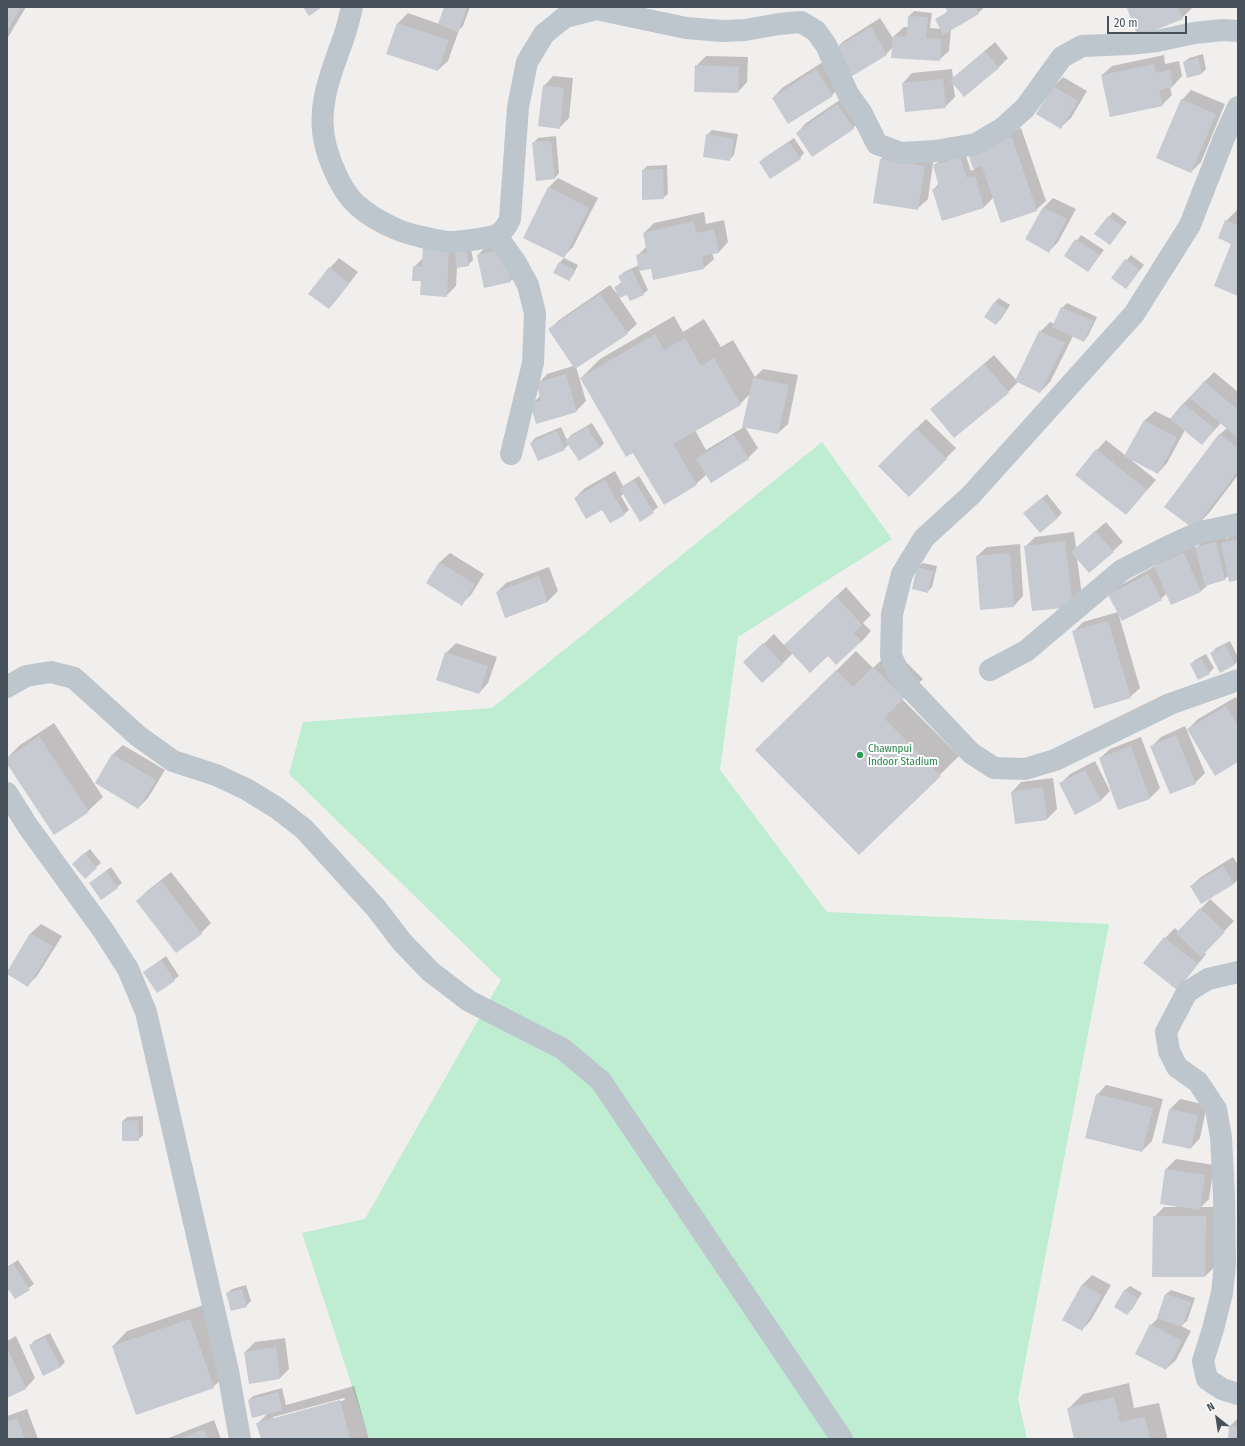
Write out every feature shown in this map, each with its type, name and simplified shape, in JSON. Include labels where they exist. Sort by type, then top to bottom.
[{"type":"street","points":[[352,7],[342,43],[326,88],[322,109],[322,125],[325,146],[332,166],[344,189],[356,204],[372,216],[397,230],[448,242],[496,235],[506,228],[510,219],[518,107],[527,62],[544,34],[565,17],[596,9],[686,28],[722,32],[801,22],[816,31],[826,45],[848,94],[861,112],[877,144],[901,153],[935,151],[976,144],[1003,128],[1025,108],[1062,56],[1082,46],[1157,41],[1194,32],[1223,30],[1238,31]]},
{"type":"street","points":[[1238,107],[1224,138],[1190,225],[1134,314],[971,496],[924,538],[902,574],[892,614],[891,656],[902,681],[971,753],[994,768],[1025,769],[1056,760],[1170,704],[1238,680]]},
{"type":"street","points":[[496,235],[516,263],[528,284],[535,312],[533,363],[511,454]]},
{"type":"street","points":[[990,670],[1026,651],[1122,570],[1200,532],[1238,524]]},
{"type":"street","points":[[7,687],[26,676],[51,672],[74,678],[138,736],[173,761],[216,775],[246,789],[277,808],[304,829],[376,908],[402,942],[432,972],[469,1001],[563,1049],[601,1081],[842,1439]]},
{"type":"street","points":[[7,793],[27,825],[103,930],[128,969],[146,1012],[228,1371],[240,1439]]},
{"type":"street","points":[[1238,972],[1208,979],[1187,992],[1166,1032],[1169,1051],[1177,1066],[1198,1082],[1216,1109],[1221,1136],[1225,1264],[1222,1293],[1213,1329],[1202,1361],[1207,1379],[1222,1389],[1238,1394]]},
{"type":"green space","points":[[822,442],[892,539],[738,637],[720,770],[827,912],[1109,924],[1018,1399],[1027,1439],[371,1439],[368,1435],[302,1233],[365,1219],[501,980],[289,774],[303,722],[492,708]]},
{"type":"building","points":[[7,7],[21,7],[7,31]]},
{"type":"building","points":[[303,7],[322,7],[309,16]]},
{"type":"building","points":[[444,7],[467,7],[458,32],[438,24]]},
{"type":"building","points":[[945,7],[975,7],[979,14],[943,35],[935,19],[948,12]]},
{"type":"building","points":[[1178,7],[1183,19],[1138,37],[1127,8]]},
{"type":"building","points":[[908,16],[928,17],[926,38],[941,39],[940,61],[891,58],[893,36],[907,37]]},
{"type":"building","points":[[397,23],[449,40],[438,71],[386,54]]},
{"type":"building","points":[[871,27],[887,55],[849,78],[833,50]]},
{"type":"building","points":[[985,51],[999,68],[964,97],[950,80]]},
{"type":"building","points":[[1198,58],[1202,74],[1187,78],[1183,62]]},
{"type":"building","points":[[1154,64],[1156,73],[1170,70],[1173,87],[1159,90],[1163,106],[1110,117],[1101,75]]},
{"type":"building","points":[[695,65],[739,67],[738,93],[694,92]]},
{"type":"building","points":[[816,69],[833,96],[788,124],[772,98]]},
{"type":"building","points":[[943,79],[946,108],[905,112],[902,83]]},
{"type":"building","points":[[543,85],[564,88],[560,129],[538,126]]},
{"type":"building","points":[[1053,86],[1078,101],[1061,129],[1036,114]]},
{"type":"building","points":[[1181,99],[1216,114],[1191,173],[1156,158]]},
{"type":"building","points":[[837,104],[854,129],[812,157],[796,133]]},
{"type":"building","points":[[706,134],[734,139],[730,161],[703,157]]},
{"type":"building","points":[[1012,137],[1037,211],[1001,223],[982,166],[973,169],[968,153]]},
{"type":"building","points":[[551,141],[555,179],[536,181],[532,142]]},
{"type":"building","points":[[789,142],[801,159],[770,179],[759,162]]},
{"type":"building","points":[[960,157],[967,178],[975,176],[984,208],[942,221],[932,189],[939,187],[933,165]]},
{"type":"building","points":[[880,159],[925,166],[918,210],[873,203]]},
{"type":"building","points":[[663,169],[664,199],[642,200],[642,170]]},
{"type":"building","points":[[548,187],[589,208],[564,258],[523,238]]},
{"type":"building","points":[[1043,207],[1067,219],[1049,253],[1025,239]]},
{"type":"building","points":[[1108,216],[1123,227],[1110,245],[1094,234]]},
{"type":"building","points":[[1225,220],[1238,225],[1238,296],[1214,286],[1231,244],[1218,238]]},
{"type":"building","points":[[694,221],[696,233],[714,229],[719,253],[702,256],[704,269],[653,280],[651,269],[639,271],[636,255],[647,253],[643,233]]},
{"type":"building","points":[[1075,239],[1100,255],[1088,272],[1064,256]]},
{"type":"building","points":[[423,246],[449,247],[447,297],[420,295],[421,281],[412,281],[413,266],[422,267]]},
{"type":"building","points":[[466,247],[469,266],[457,268],[454,249]]},
{"type":"building","points":[[504,249],[511,282],[484,288],[477,255]]},
{"type":"building","points":[[1125,259],[1140,270],[1126,289],[1111,278]]},
{"type":"building","points":[[559,262],[575,270],[569,281],[553,273]]},
{"type":"building","points":[[329,267],[349,283],[329,309],[308,294]]},
{"type":"building","points":[[632,270],[644,295],[630,301],[627,295],[619,298],[614,287],[622,284],[618,276]]},
{"type":"building","points":[[600,294],[628,334],[575,369],[548,329]]},
{"type":"building","points":[[994,302],[1006,309],[996,325],[984,317]]},
{"type":"building","points":[[1061,307],[1093,321],[1084,342],[1052,327]]},
{"type":"building","points":[[1039,331],[1065,343],[1040,393],[1015,381]]},
{"type":"building","points":[[655,334],[664,350],[685,338],[701,366],[714,358],[741,405],[673,444],[697,485],[664,505],[633,453],[626,457],[580,378]]},
{"type":"building","points":[[984,364],[1009,393],[954,438],[930,409]]},
{"type":"building","points":[[566,374],[577,412],[536,424],[530,404],[541,401],[536,383]]},
{"type":"building","points":[[753,378],[789,385],[778,434],[742,427]]},
{"type":"building","points":[[1204,381],[1238,410],[1238,438],[1190,398]]},
{"type":"building","points":[[1183,403],[1215,429],[1202,445],[1170,419]]},
{"type":"building","points":[[1144,420],[1177,438],[1158,474],[1124,456]]},
{"type":"building","points":[[587,427],[600,448],[579,461],[565,440]]},
{"type":"building","points":[[916,428],[947,459],[909,497],[878,466]]},
{"type":"building","points":[[557,431],[565,450],[538,461],[530,443]]},
{"type":"building","points":[[1219,434],[1238,448],[1238,471],[1194,529],[1164,507]]},
{"type":"building","points":[[734,435],[749,459],[711,483],[696,459]]},
{"type":"building","points":[[1096,449],[1147,490],[1126,515],[1075,475]]},
{"type":"building","points":[[605,480],[625,515],[610,523],[602,510],[586,519],[574,498]]},
{"type":"building","points":[[634,480],[654,513],[640,522],[620,489]]},
{"type":"building","points":[[1042,498],[1058,518],[1040,533],[1023,513]]},
{"type":"building","points":[[1095,531],[1114,552],[1089,573],[1071,552]]},
{"type":"building","points":[[1238,539],[1238,580],[1229,582],[1221,543]]},
{"type":"building","points":[[1065,541],[1073,607],[1032,611],[1024,546]]},
{"type":"building","points":[[1216,542],[1225,580],[1205,586],[1195,547]]},
{"type":"building","points":[[1010,553],[1014,607],[980,610],[976,556]]},
{"type":"building","points":[[1184,553],[1201,592],[1171,605],[1154,566]]},
{"type":"building","points":[[439,562],[475,584],[462,606],[426,583]]},
{"type":"building","points":[[917,567],[933,571],[928,593],[912,589]]},
{"type":"building","points":[[1148,574],[1162,600],[1122,621],[1108,595]]},
{"type":"building","points":[[539,576],[548,602],[505,618],[496,592]]},
{"type":"building","points":[[836,596],[862,625],[854,633],[862,641],[836,665],[828,656],[810,673],[784,645]]},
{"type":"building","points":[[1108,621],[1131,698],[1094,709],[1072,631]]},
{"type":"building","points":[[763,643],[783,664],[762,683],[743,662]]},
{"type":"building","points":[[1225,645],[1235,665],[1220,673],[1210,653]]},
{"type":"building","points":[[445,652],[488,666],[479,694],[436,680]]},
{"type":"building","points":[[1201,658],[1210,674],[1198,680],[1190,664]]},
{"type":"building","name":"Chawnpui Indoor Stadium","points":[[873,667],[904,698],[884,718],[941,776],[859,855],[755,750],[836,670],[853,687]]},
{"type":"building","points":[[1226,706],[1238,726],[1238,762],[1215,776],[1187,729]]},
{"type":"building","points":[[1176,735],[1196,784],[1170,794],[1150,746]]},
{"type":"building","points":[[39,736],[89,812],[54,835],[7,764],[7,758]]},
{"type":"building","points":[[1131,746],[1150,799],[1118,810],[1099,758]]},
{"type":"building","points":[[112,754],[156,780],[138,809],[95,783]]},
{"type":"building","points":[[1085,770],[1101,801],[1075,815],[1059,783]]},
{"type":"building","points":[[1043,787],[1047,820],[1015,824],[1011,792]]},
{"type":"building","points":[[84,853],[97,868],[85,879],[72,864]]},
{"type":"building","points":[[1223,866],[1234,884],[1201,904],[1190,886]]},
{"type":"building","points":[[106,871],[118,888],[101,900],[89,883]]},
{"type":"building","points":[[161,881],[202,934],[176,953],[136,901]]},
{"type":"building","points":[[1200,908],[1225,932],[1201,957],[1176,933]]},
{"type":"building","points":[[30,933],[53,946],[28,987],[7,974],[7,972]]},
{"type":"building","points":[[1164,937],[1198,964],[1177,990],[1143,963]]},
{"type":"building","points":[[161,960],[175,981],[157,993],[143,972]]},
{"type":"building","points":[[1096,1094],[1153,1108],[1142,1152],[1085,1138]]},
{"type":"building","points":[[1169,1109],[1198,1115],[1191,1149],[1162,1143]]},
{"type":"building","points":[[138,1120],[139,1141],[122,1141],[122,1121]]},
{"type":"building","points":[[1165,1169],[1205,1175],[1200,1210],[1160,1204]]},
{"type":"building","points":[[1153,1216],[1206,1216],[1205,1277],[1152,1277]]},
{"type":"building","points":[[13,1264],[30,1290],[15,1299],[7,1287],[7,1268]]},
{"type":"building","points":[[1082,1284],[1102,1295],[1082,1331],[1062,1320]]},
{"type":"building","points":[[242,1289],[247,1307],[231,1311],[226,1293]]},
{"type":"building","points":[[1124,1290],[1138,1298],[1127,1315],[1114,1307]]},
{"type":"building","points":[[1165,1294],[1191,1302],[1182,1327],[1157,1318]]},
{"type":"building","points":[[190,1319],[214,1388],[136,1415],[112,1346]]},
{"type":"building","points":[[1150,1324],[1182,1341],[1166,1370],[1135,1354]]},
{"type":"building","points":[[45,1337],[61,1367],[43,1376],[29,1345]]},
{"type":"building","points":[[7,1347],[26,1389],[7,1398]]},
{"type":"building","points":[[276,1347],[280,1379],[249,1384],[244,1352]]},
{"type":"building","points":[[278,1392],[282,1410],[252,1418],[248,1400]]},
{"type":"building","points":[[1114,1397],[1120,1422],[1145,1417],[1150,1439],[1074,1439],[1067,1408]]},
{"type":"building","points":[[340,1400],[350,1439],[261,1439],[256,1423]]},
{"type":"building","points":[[17,1418],[25,1439],[7,1439],[7,1422]]},
{"type":"building","points":[[1229,1426],[1238,1427],[1238,1439],[1228,1439]]},
{"type":"building","points":[[204,1429],[208,1439],[180,1439]]},
{"type":"place","name":"Chawnpui Indoor Stadium","points":[[860,755]]}]
